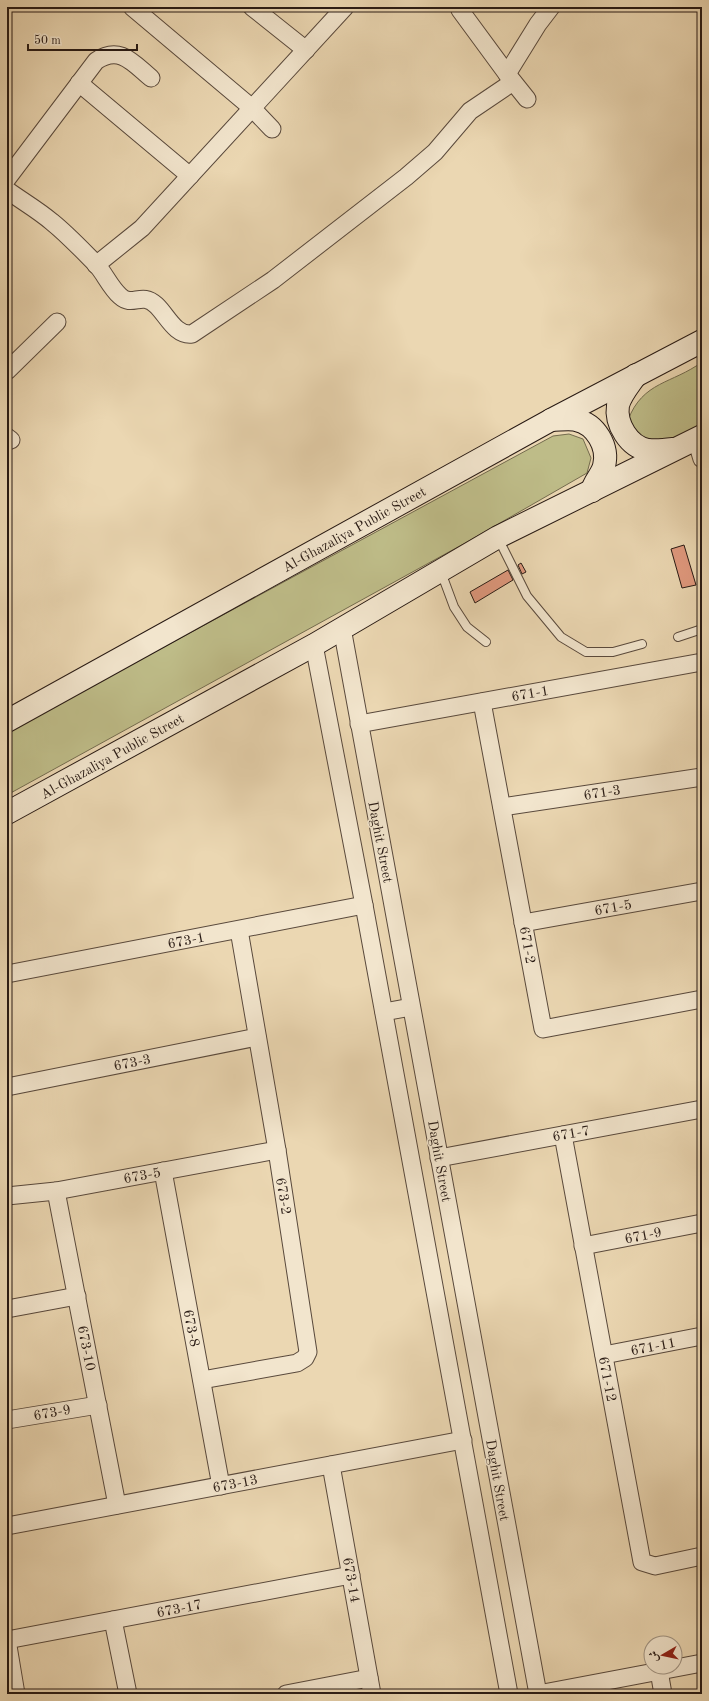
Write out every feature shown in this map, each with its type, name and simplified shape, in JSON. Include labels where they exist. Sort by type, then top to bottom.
[{"type":"main road","name":"Al-Ghazaliya Public Street","points":[[7,721],[551,420],[702,341]]},
{"type":"main road","points":[[637,374],[618,404],[618,416],[621,427],[629,440],[640,447],[649,450],[695,446]]},
{"type":"main road","points":[[551,420],[575,420],[585,422],[595,430],[602,444],[605,455],[604,466],[600,477],[594,484],[592,491]]},
{"type":"main road","name":"Al-Ghazaliya Public Street","points":[[7,813],[314,645],[498,537],[592,491],[695,446]]},
{"type":"street","points":[[252,7],[306,50]]},
{"type":"street","points":[[96,265],[142,228],[345,7]]},
{"type":"street","points":[[9,197],[52,222],[96,265],[120,296],[127,300],[135,301],[142,298],[149,300],[179,331],[186,335],[192,334],[273,280],[406,177],[435,152],[470,111],[510,78],[538,24],[551,7]]},
{"type":"street","points":[[138,9],[252,108],[272,129]]},
{"type":"street","points":[[460,10],[527,99]]},
{"type":"street","points":[[7,179],[96,61],[104,56],[112,54],[120,55],[131,61],[152,78]]},
{"type":"street","points":[[79,83],[190,176]]},
{"type":"street","points":[[7,371],[57,322]]},
{"type":"street","name":"Daghit Street","points":[[342,628],[538,1694]]},
{"type":"street","name":"Daghit Street","points":[[314,645],[384,1012],[509,1694]]},
{"type":"street","name":"671-1","points":[[359,724],[702,662]]},
{"type":"street","name":"671-2","points":[[482,702],[543,1029],[702,999]]},
{"type":"street","name":"671-3","points":[[502,807],[702,777]]},
{"type":"street","name":"671-5","points":[[523,922],[702,891]]},
{"type":"street","name":"673-1","points":[[7,974],[364,905]]},
{"type":"street","name":"673-2","points":[[202,1380],[297,1363],[305,1358],[308,1352],[277,1150],[239,930]]},
{"type":"street","points":[[384,1012],[411,1006]]},
{"type":"street","name":"673-3","points":[[7,1087],[257,1037]]},
{"type":"street","name":"671-7","points":[[439,1158],[702,1109]]},
{"type":"street","name":"671-12","points":[[563,1135],[642,1562],[655,1566],[702,1556]]},
{"type":"street","name":"673-5","points":[[7,1196],[56,1191],[277,1150]]},
{"type":"street","name":"673-8","points":[[162,1171],[221,1486]]},
{"type":"street","name":"673-10","points":[[56,1191],[117,1505]]},
{"type":"street","name":"671-9","points":[[583,1246],[702,1223]]},
{"type":"street","points":[[7,1309],[76,1296]]},
{"type":"street","name":"671-11","points":[[604,1355],[702,1336]]},
{"type":"street","name":"673-9","points":[[7,1420],[98,1405]]},
{"type":"street","name":"673-13","points":[[7,1526],[463,1440]]},
{"type":"street","name":"673-14","points":[[331,1465],[371,1686]]},
{"type":"street","name":"673-17","points":[[7,1640],[351,1575]]},
{"type":"street","points":[[114,1620],[128,1694]]},
{"type":"street","points":[[7,1640],[16,1694]]},
{"type":"street","points":[[683,1667],[702,1663]]},
{"type":"street","points":[[538,1694],[643,1674]]},
{"type":"street","points":[[660,1675],[663,1694]]},
{"type":"street","points":[[286,1694],[371,1686]]},
{"type":"lane","points":[[498,537],[527,596],[561,637],[586,652],[613,652],[642,644]]},
{"type":"lane","points":[[441,571],[454,607],[467,627],[486,642]]},
{"type":"lane","points":[[678,637],[702,629]]},
{"type":"shaded area","points":[[702,362],[702,425],[648,449],[628,420],[634,407],[650,390]]},
{"type":"shaded area","points":[[569,434],[583,439],[591,458],[587,473],[467,542],[7,795],[7,732],[553,436]]},
{"type":"building","points":[[684,545],[696,585],[682,588],[671,549]]},
{"type":"building","points":[[521,563],[526,572],[522,574],[518,565]]},
{"type":"building","points":[[508,570],[513,580],[475,603],[470,592]]}]
